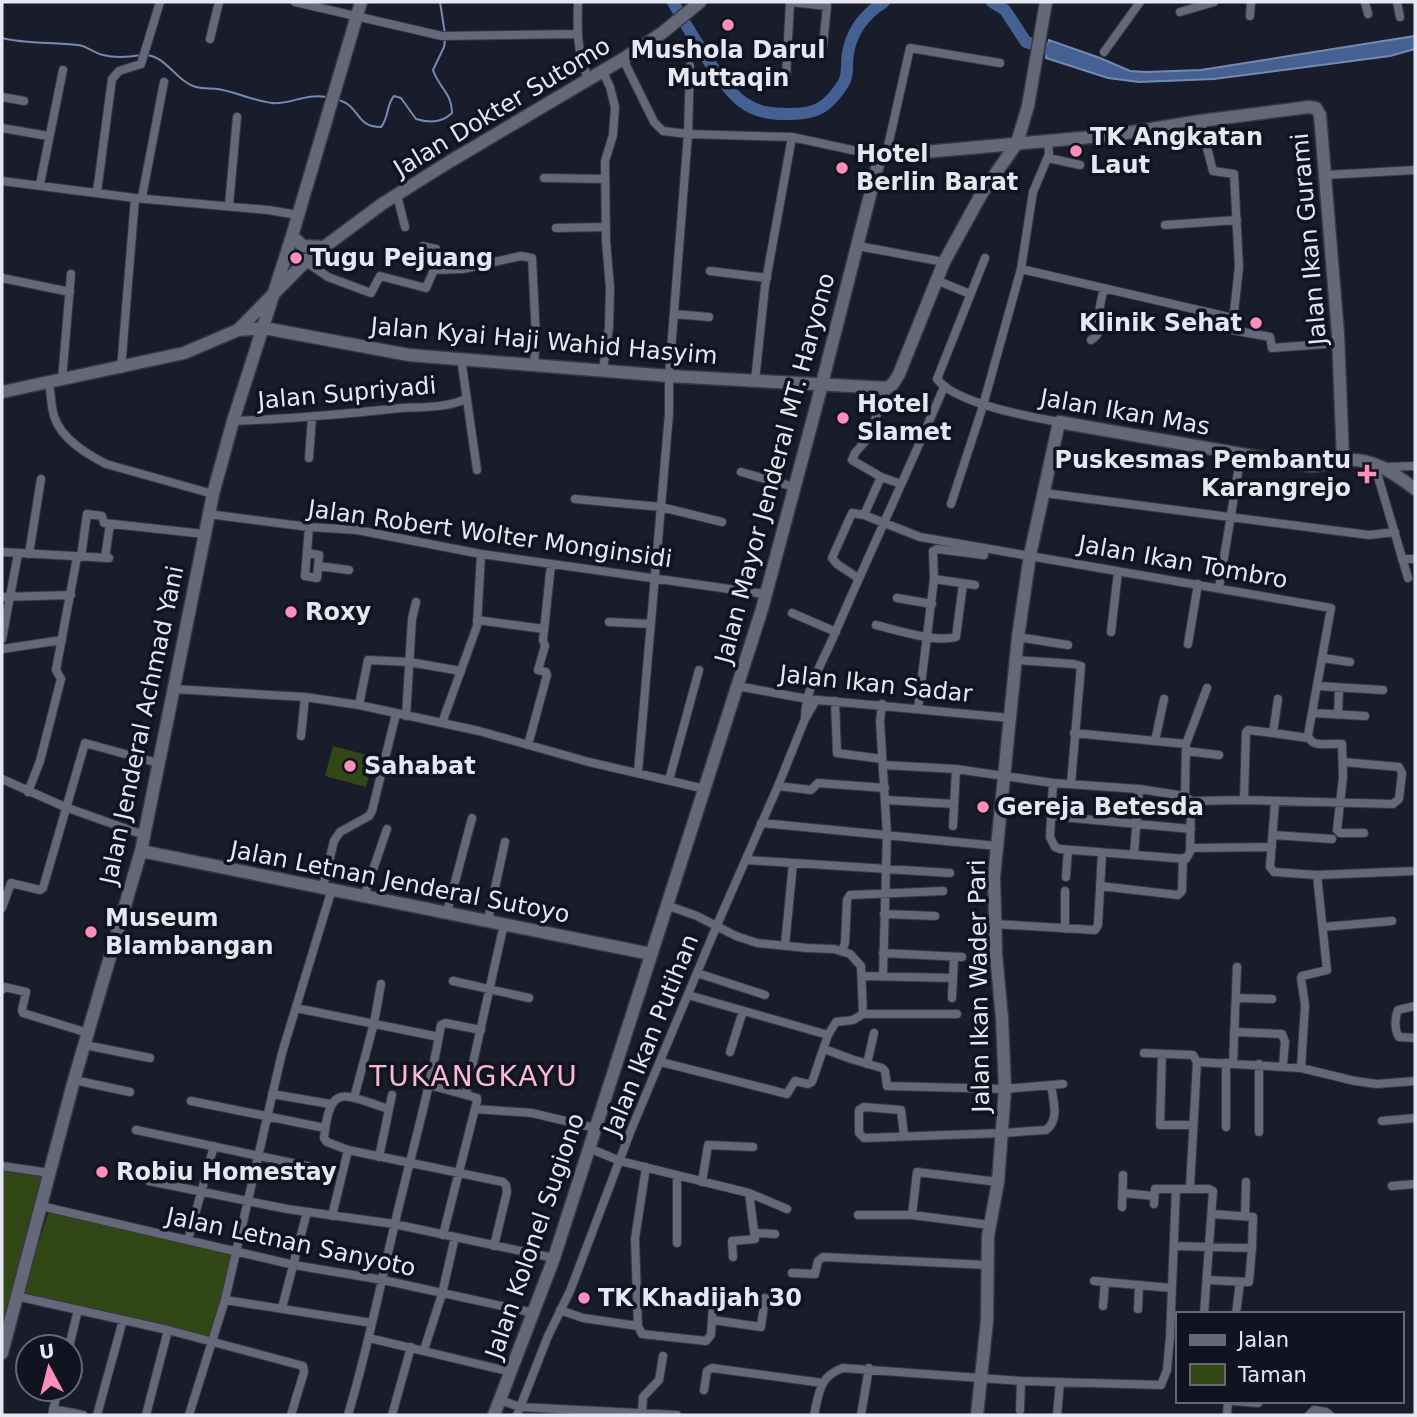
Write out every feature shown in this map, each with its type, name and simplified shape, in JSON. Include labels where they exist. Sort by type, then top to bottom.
[{"type":"main road","name":"Jalan Jenderal Achmad Yani","points":[[2,1353],[74,1080],[141,851],[213,494],[361,2]]},
{"type":"main road","points":[[887,388],[899,374],[944,262],[982,193],[1017,144],[1028,106],[1046,2]]},
{"type":"main road","name":"Jalan Dokter Sutomo","points":[[238,330],[306,262],[397,195],[623,59],[662,33],[699,3]]},
{"type":"main road","name":"Jalan Ikan Gurami","points":[[883,155],[1114,135],[1200,121],[1316,108],[1320,115],[1326,175],[1339,343],[1343,450]]},
{"type":"main road","name":"Jalan Mayor Jenderal MT. Haryono","points":[[705,789],[765,594],[883,155]]},
{"type":"main road","points":[[292,236],[303,246],[324,247]]},
{"type":"main road","name":"Jalan Kyai Haji Wahid Hasyim","points":[[238,330],[264,328],[408,355],[669,376],[887,388]]},
{"type":"main road","points":[[2,392],[184,354],[238,330]]},
{"type":"main road","name":"Jalan Ikan Mas","points":[[1059,422],[1310,466],[1343,450],[1378,465]]},
{"type":"main road","name":"Jalan Ikan Wader Pari","points":[[977,1415],[986,1321],[990,1225],[998,1182],[1005,1089],[993,877],[1018,637],[1031,555],[1059,422]]},
{"type":"main road","points":[[1378,465],[1415,489]]},
{"type":"main road","name":"Jalan Kolonel Sugiono","points":[[494,1415],[554,1258],[705,789]]},
{"type":"main road","name":"Jalan Letnan Jenderal Sutoyo","points":[[141,851],[651,954]]},
{"type":"street","points":[[97,192],[112,79],[119,71],[143,59],[160,2]]},
{"type":"street","points":[[210,39],[219,2]]},
{"type":"street","points":[[295,2],[446,36],[577,34]]},
{"type":"street","points":[[578,2],[577,34],[580,58],[588,78]]},
{"type":"street","points":[[786,78],[791,2],[827,6],[823,46]]},
{"type":"street","points":[[1104,51],[1140,2]]},
{"type":"street","points":[[1180,12],[1214,2]]},
{"type":"street","points":[[1251,2],[1251,16]]},
{"type":"street","points":[[1365,2],[1367,14]]},
{"type":"street","points":[[1397,2],[1400,17]]},
{"type":"street","points":[[623,59],[659,128],[688,134],[792,137],[883,155],[910,48],[1000,63]]},
{"type":"street","points":[[638,772],[669,414],[669,376],[688,134],[690,66]]},
{"type":"street","points":[[40,184],[63,69]]},
{"type":"street","points":[[602,70],[615,107],[613,135],[605,162],[605,227],[610,274],[610,309],[603,370]]},
{"type":"street","points":[[121,369],[138,197],[164,82]]},
{"type":"street","points":[[2,97],[24,101]]},
{"type":"street","points":[[229,205],[237,117]]},
{"type":"street","points":[[1200,121],[1214,172],[1234,174],[1239,271],[1232,330],[1270,337],[1272,348],[1339,343]]},
{"type":"street","points":[[2,128],[48,136]]},
{"type":"street","points":[[755,381],[766,278],[792,137]]},
{"type":"street","points":[[951,504],[984,404],[1021,269],[1033,192],[1048,158],[1048,142]]},
{"type":"street","points":[[1048,158],[1080,165]]},
{"type":"street","points":[[1326,175],[1415,170]]},
{"type":"street","points":[[544,178],[605,179]]},
{"type":"street","points":[[2,181],[298,215]]},
{"type":"street","points":[[397,195],[405,226]]},
{"type":"street","points":[[1165,225],[1237,220]]},
{"type":"street","points":[[556,228],[605,227]]},
{"type":"street","points":[[306,262],[328,277],[371,293],[380,276],[426,288],[434,270],[436,249],[423,246]]},
{"type":"street","points":[[858,246],[944,262]]},
{"type":"street","points":[[434,270],[463,269],[521,256],[532,258],[536,337],[534,364]]},
{"type":"street","points":[[944,387],[938,382],[937,376],[985,258]]},
{"type":"street","points":[[1021,269],[1233,318]]},
{"type":"street","points":[[710,271],[766,278]]},
{"type":"street","points":[[62,380],[71,274]]},
{"type":"street","points":[[2,278],[70,292]]},
{"type":"street","points":[[936,280],[970,293]]},
{"type":"street","points":[[1091,340],[1097,336],[1100,329],[1099,312],[1104,288]]},
{"type":"street","points":[[674,314],[709,317]]},
{"type":"street","name":"Jalan Supriyadi","points":[[233,421],[312,418],[459,402],[465,399],[461,358]]},
{"type":"street","points":[[49,383],[54,418],[61,431],[91,456],[106,464],[213,494]]},
{"type":"street","name":"Jalan Ikan Mas","points":[[944,387],[1013,413],[1059,422]]},
{"type":"street","name":"Jalan Ikan Putihan","points":[[519,1411],[697,973],[805,719],[818,669],[944,387]]},
{"type":"street","points":[[887,388],[866,441],[852,458],[855,463],[881,477],[901,484]]},
{"type":"street","points":[[465,399],[477,470]]},
{"type":"street","points":[[309,458],[312,418]]},
{"type":"street","points":[[1219,588],[1241,454]]},
{"type":"street","points":[[1408,578],[1378,465],[1415,466]]},
{"type":"street","points":[[741,472],[794,488]]},
{"type":"street","points":[[858,578],[832,558],[852,513],[864,515],[881,477]]},
{"type":"street","points":[[29,554],[41,479]]},
{"type":"street","points":[[1044,493],[1369,535],[1395,532]]},
{"type":"street","points":[[575,499],[661,507],[722,522]]},
{"type":"street","points":[[28,792],[61,679],[56,670],[86,514],[102,516],[103,522],[110,524],[204,534]]},
{"type":"street","name":"Jalan Robert Wolter Monginsidi","points":[[208,514],[309,527],[357,530],[481,554],[765,594]]},
{"type":"street","name":"Jalan Ikan Tombro","points":[[864,515],[914,535],[1329,606],[1332,610],[1323,658]]},
{"type":"street","points":[[2,552],[107,558],[110,524]]},
{"type":"street","points":[[307,553],[318,555],[317,578],[306,576],[307,553],[309,527]]},
{"type":"street","points":[[918,709],[932,604],[933,551],[935,549],[984,555]]},
{"type":"street","points":[[2,639],[6,597],[18,554]]},
{"type":"street","points":[[442,723],[477,620],[481,554]]},
{"type":"street","points":[[1402,559],[1415,559]]},
{"type":"street","points":[[528,745],[547,675],[546,672],[538,670],[545,646],[544,629],[551,564]]},
{"type":"street","points":[[318,566],[349,570]]},
{"type":"street","points":[[1111,632],[1118,572]]},
{"type":"street","points":[[934,579],[975,585]]},
{"type":"street","points":[[876,625],[927,636],[956,638],[963,584]]},
{"type":"street","points":[[1188,644],[1198,584]]},
{"type":"street","points":[[6,597],[71,595]]},
{"type":"street","points":[[897,598],[932,604]]},
{"type":"street","points":[[406,716],[415,602]]},
{"type":"street","points":[[792,613],[836,632]]},
{"type":"street","points":[[477,620],[544,629]]},
{"type":"street","points":[[609,622],[651,624]]},
{"type":"street","points":[[1018,637],[1068,645]]},
{"type":"street","points":[[2,649],[62,640]]},
{"type":"street","points":[[1308,738],[1323,658],[1350,662]]},
{"type":"street","points":[[359,705],[368,660],[410,662],[461,671]]},
{"type":"street","points":[[1016,660],[1081,666],[1071,784]]},
{"type":"street","points":[[669,780],[699,670]]},
{"type":"street","points":[[1318,685],[1383,690]]},
{"type":"street","name":"Jalan Ikan Sadar","points":[[737,686],[812,699],[1010,718]]},
{"type":"street","points":[[1053,783],[1050,837],[1055,847],[1102,853],[1189,857],[1191,829],[1186,747],[1207,688]]},
{"type":"street","points":[[1338,715],[1339,688]]},
{"type":"street","points":[[174,689],[305,697],[359,705],[705,789]]},
{"type":"street","points":[[301,736],[305,697]]},
{"type":"street","points":[[1155,741],[1164,699]]},
{"type":"street","points":[[1273,733],[1278,699]]},
{"type":"street","points":[[835,701],[837,753],[883,762],[1053,783],[1139,789],[1188,799],[1340,803],[1396,803],[1399,799],[1402,773],[1396,766],[1343,762]]},
{"type":"street","points":[[882,704],[880,721],[887,835],[883,976]]},
{"type":"street","points":[[1313,713],[1365,716]]},
{"type":"street","points":[[189,1415],[225,1300],[272,1094],[328,888],[334,841],[340,832],[369,816],[372,811],[396,714]]},
{"type":"street","points":[[1244,800],[1247,730],[1308,738],[1314,744],[1342,744],[1339,831],[1364,833]]},
{"type":"street","points":[[1074,733],[1155,741],[1219,755]]},
{"type":"street","points":[[2,908],[5,887],[12,883],[40,890],[43,888],[85,743],[158,763]]},
{"type":"street","points":[[953,826],[956,769]]},
{"type":"street","points":[[2,779],[65,807],[144,835]]},
{"type":"street","points":[[778,786],[811,790],[818,783],[885,788]]},
{"type":"street","points":[[1134,855],[1139,789]]},
{"type":"street","points":[[886,800],[954,804]]},
{"type":"street","points":[[1275,802],[1272,871],[1317,875],[1415,872]]},
{"type":"street","points":[[1051,816],[1191,829]]},
{"type":"street","points":[[447,912],[472,818]]},
{"type":"street","points":[[761,823],[996,846]]},
{"type":"street","points":[[364,896],[387,829]]},
{"type":"street","points":[[1273,835],[1332,839]]},
{"type":"street","points":[[488,920],[505,842]]},
{"type":"street","points":[[1190,848],[1272,847]]},
{"type":"street","points":[[1066,877],[1068,850]]},
{"type":"street","points":[[995,924],[1092,931],[1097,928],[1102,853]]},
{"type":"street","points":[[1100,886],[1178,895],[1182,891],[1183,858]]},
{"type":"street","points":[[746,860],[950,873]]},
{"type":"street","points":[[785,945],[793,863]]},
{"type":"street","points":[[1301,1068],[1305,1005],[1301,978],[1327,970],[1317,875]]},
{"type":"street","points":[[842,951],[848,897],[885,892],[943,891]]},
{"type":"street","points":[[1065,891],[1065,929]]},
{"type":"street","points":[[666,905],[757,943],[807,948],[827,947],[842,951],[856,959],[861,966],[863,1014]]},
{"type":"street","points":[[884,914],[935,916]]},
{"type":"street","points":[[1323,927],[1392,921]]},
{"type":"street","points":[[466,1094],[504,924]]},
{"type":"street","points":[[883,953],[958,958],[953,978],[953,998]]},
{"type":"street","points":[[1226,1127],[1237,967]]},
{"type":"street","points":[[697,973],[765,995]]},
{"type":"street","points":[[863,976],[953,978]]},
{"type":"street","points":[[453,981],[529,998]]},
{"type":"street","points":[[354,1098],[374,1023],[381,984]]},
{"type":"street","points":[[2,990],[5,987],[26,992],[23,1013],[86,1039],[150,1058]]},
{"type":"street","points":[[688,995],[828,1035]]},
{"type":"street","points":[[1236,998],[1272,999]]},
{"type":"street","points":[[1415,1006],[1398,1010],[1396,1014],[1396,1033],[1399,1037],[1415,1038]]},
{"type":"street","points":[[296,1008],[439,1037]]},
{"type":"street","points":[[730,1052],[743,1011]]},
{"type":"street","points":[[661,1062],[787,1094],[795,1081],[808,1084],[812,1082],[828,1035],[836,1022],[853,1020],[863,1014],[957,1014]]},
{"type":"street","points":[[348,1415],[383,1280],[441,1025],[445,1023],[481,1030]]},
{"type":"street","points":[[867,1064],[874,1032]]},
{"type":"street","points":[[1234,1032],[1282,1034],[1283,1066]]},
{"type":"street","points":[[824,1049],[884,1069],[887,1086],[1005,1089],[1063,1084]]},
{"type":"street","points":[[1144,1053],[1193,1055],[1197,1062],[1190,1188]]},
{"type":"street","points":[[1162,1054],[1160,1125],[1193,1125]]},
{"type":"street","points":[[1197,1062],[1301,1068],[1377,1084],[1415,1081]]},
{"type":"street","points":[[1259,1064],[1259,1132]]},
{"type":"street","points":[[74,1080],[130,1092]]},
{"type":"street","points":[[429,1085],[477,1098],[443,1235]]},
{"type":"street","points":[[904,1135],[901,1110],[864,1107],[859,1110],[860,1137],[1002,1133],[1046,1129],[1055,1119],[1051,1085]]},
{"type":"street","points":[[272,1094],[330,1104]]},
{"type":"street","points":[[379,1157],[391,1095]]},
{"type":"street","points":[[389,1109],[354,1098],[336,1097],[330,1104],[324,1140],[348,1150],[499,1181],[506,1185],[507,1192],[494,1246]]},
{"type":"street","points":[[191,1101],[326,1128]]},
{"type":"street","points":[[475,1109],[532,1113],[595,1128]]},
{"type":"street","points":[[1382,1121],[1415,1118]]},
{"type":"street","points":[[136,1130],[316,1168]]},
{"type":"street","points":[[702,1182],[708,1145],[753,1147]]},
{"type":"street","points":[[188,1240],[214,1146]]},
{"type":"street","points":[[589,1148],[620,1161],[749,1193],[787,1209]]},
{"type":"street","points":[[332,1216],[348,1150]]},
{"type":"street","points":[[2,1166],[50,1172]]},
{"type":"street","points":[[646,1167],[635,1239],[638,1326],[642,1334],[706,1341],[711,1335],[714,1288]]},
{"type":"street","points":[[912,1215],[917,1172],[998,1182]]},
{"type":"street","points":[[1122,1207],[1124,1175]]},
{"type":"street","points":[[677,1176],[677,1243]]},
{"type":"street","points":[[149,1181],[307,1212],[394,1224],[554,1258]]},
{"type":"street","points":[[1245,1216],[1246,1182]]},
{"type":"street","points":[[1392,1186],[1415,1184]]},
{"type":"street","points":[[1123,1193],[1154,1200],[1157,1188],[1213,1191],[1204,1312]]},
{"type":"street","points":[[814,1415],[824,1382],[831,1372],[843,1368],[1021,1381],[1162,1383],[1174,1337],[1171,1288],[1176,1189]]},
{"type":"street","points":[[733,1257],[732,1241],[754,1240],[749,1193]]},
{"type":"street","name":"Jalan Letnan Sanyoto","points":[[41,1206],[294,1265],[383,1280],[534,1313]]},
{"type":"street","points":[[282,1308],[307,1212]]},
{"type":"street","points":[[858,1214],[912,1215],[990,1225]]},
{"type":"street","points":[[1207,1280],[1249,1282],[1252,1248],[1254,1219],[1212,1214]]},
{"type":"street","points":[[755,1233],[775,1234]]},
{"type":"street","points":[[424,1350],[442,1294],[455,1237]]},
{"type":"street","points":[[1174,1246],[1252,1248]]},
{"type":"street","points":[[792,1273],[815,1275],[818,1261],[823,1257],[987,1265]]},
{"type":"street","points":[[1094,1281],[1171,1288]]},
{"type":"street","points":[[1103,1306],[1105,1282]]},
{"type":"street","points":[[1236,1312],[1240,1282]]},
{"type":"street","points":[[1138,1309],[1139,1285]]},
{"type":"street","points":[[16,1296],[169,1330],[303,1366],[304,1372],[291,1415]]},
{"type":"street","points":[[713,1320],[761,1327],[765,1298]]},
{"type":"street","points":[[225,1300],[372,1323]]},
{"type":"street","points":[[72,1333],[78,1310]]},
{"type":"street","points":[[560,1310],[583,1318],[638,1326]]},
{"type":"street","points":[[97,1415],[122,1320]]},
{"type":"street","points":[[146,1415],[169,1330]]},
{"type":"street","points":[[369,1338],[511,1372]]},
{"type":"street","points":[[392,1415],[411,1347]]},
{"type":"street","points":[[642,1413],[643,1397],[659,1380],[663,1356]]},
{"type":"street","points":[[704,1390],[707,1371],[712,1368],[824,1382]]},
{"type":"street","points":[[861,1415],[869,1368]]},
{"type":"street","points":[[1167,1370],[1176,1371]]},
{"type":"street","points":[[1020,1410],[1021,1381]]},
{"type":"street","points":[[1057,1415],[1060,1382]]},
{"type":"street","points":[[500,1400],[519,1411],[677,1415]]},
{"type":"street","points":[[1309,1415],[1314,1410],[1330,1415]]},
{"type":"street","points":[[53,1412],[83,1415]]},
{"type":"green space","name":"Sahabat","points":[[333,746],[374,757],[366,787],[325,776]]},
{"type":"green space","points":[[2,1167],[50,1173],[2,1362]]},
{"type":"green space","points":[[50,1208],[237,1252],[213,1343],[22,1292]]},
{"type":"water","points":[[1415,36],[1415,49],[1390,56],[1214,79],[1139,82],[1108,78],[1046,58],[1049,40],[1130,71],[1201,70]]},
{"type":"waterway","points":[[440,2],[445,34]]},
{"type":"waterway","points":[[673,2],[706,56],[735,96],[760,111],[790,114],[815,111],[827,104],[838,92],[845,80],[848,53],[856,30],[865,17],[884,2]]},
{"type":"waterway","points":[[992,2],[1005,10],[1026,42],[1061,53]]},
{"type":"waterway","points":[[2,38],[78,45],[112,57],[141,55]]},
{"type":"waterway","points":[[339,100],[373,126],[381,127],[384,123],[394,96],[401,98],[416,119],[444,119],[452,113],[451,106],[448,95],[433,70],[445,40]]},
{"type":"waterway","points":[[146,55],[160,60],[183,80],[196,87],[225,90],[272,103],[326,97]]},
{"type":"place","name":"Mushola Darul Muttaqin","points":[[728,25]]},
{"type":"place","name":"TK Angkatan Laut","points":[[1076,151]]},
{"type":"place","name":"Hotel Berlin Barat","points":[[842,168]]},
{"type":"place","name":"Tugu Pejuang","points":[[296,258]]},
{"type":"place","name":"Klinik Sehat","points":[[1256,323]]},
{"type":"place","name":"Hotel Slamet","points":[[843,418]]},
{"type":"place","name":"Puskesmas Pembantu Karangrejo","points":[[1367,474]]},
{"type":"place","name":"Roxy","points":[[291,612]]},
{"type":"place","name":"Sahabat","points":[[350,766]]},
{"type":"place","name":"Gereja Betesda","points":[[983,807]]},
{"type":"place","name":"Museum Blambangan","points":[[91,932]]},
{"type":"place","name":"Robiu Homestay","points":[[102,1172]]},
{"type":"place","name":"TK Khadijah 30","points":[[584,1298]]},
{"type":"district","name":"TUKANGKAYU","points":[[474,1076]]}]
